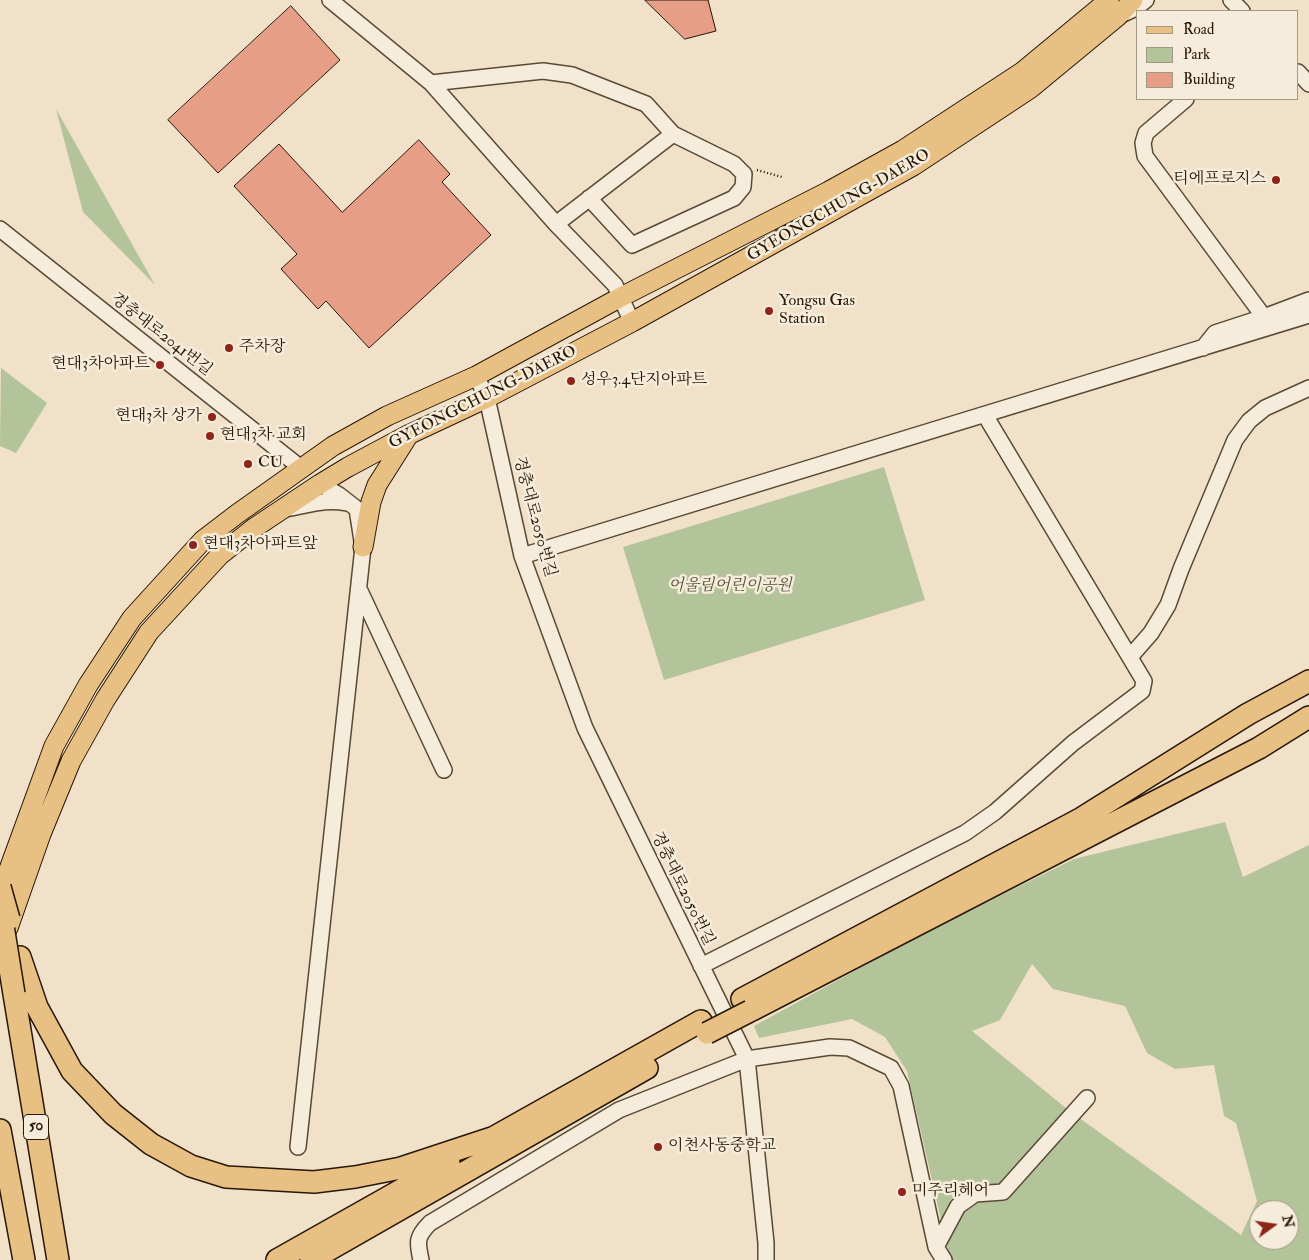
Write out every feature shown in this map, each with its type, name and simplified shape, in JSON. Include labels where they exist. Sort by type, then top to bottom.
[{"type":"highway","points":[[746,1005],[1082,818],[1248,714],[1309,681]]},
{"type":"highway","points":[[277,1260],[494,1137],[746,1005],[1259,748],[1309,718]]},
{"type":"highway","points":[[0,887],[20,957],[37,1007],[72,1071],[113,1114],[151,1144],[191,1166],[226,1177],[314,1182],[355,1177],[401,1168],[494,1137]]},
{"type":"highway","name":"50","points":[[0,907],[58,1260]]},
{"type":"highway","points":[[311,1260],[426,1196],[704,1027]]},
{"type":"highway","name":"50","points":[[0,1130],[24,1260]]},
{"type":"highway","points":[[335,1260],[426,1196]]},
{"type":"main road","name":"GYEONGCHUNG-DAERO","points":[[0,894],[54,746],[88,685],[132,618],[203,540],[333,446],[387,416],[476,376],[621,297],[830,191],[903,150],[1022,72],[1109,0]]},
{"type":"main road","name":"GYEONGCHUNG-DAERO","points":[[0,951],[41,834],[67,770],[105,700],[149,632],[220,555],[254,528],[320,484],[408,435],[487,398],[632,322],[913,166],[1031,88],[1117,17],[1133,0]]},
{"type":"main road","points":[[363,547],[371,502],[377,485],[408,435]]},
{"type":"main road","points":[[301,468],[320,484]]},
{"type":"street","points":[[330,0],[430,84],[556,224],[615,285],[632,322]]},
{"type":"street","points":[[1117,17],[1136,8],[1146,0]]},
{"type":"street","points":[[1232,0],[1241,10]]},
{"type":"street","points":[[430,84],[543,71],[572,75],[646,104],[673,134],[734,164],[744,174],[743,187],[734,198],[632,245],[589,198]]},
{"type":"street","points":[[1299,73],[1309,84]]},
{"type":"street","points":[[1185,100],[1146,133],[1143,143],[1145,156],[1264,317]]},
{"type":"street","points":[[556,224],[673,134]]},
{"type":"street","name":"경충대로2041번길","points":[[0,229],[301,468]]},
{"type":"street","points":[[1203,348],[1214,333],[1309,300]]},
{"type":"street","points":[[522,556],[1309,314]]},
{"type":"street","name":"경충대로2050번길","points":[[476,376],[487,398],[522,556],[585,728],[747,1059]]},
{"type":"street","points":[[1130,657],[1151,633],[1168,605],[1235,440],[1249,421],[1265,408],[1309,388]]},
{"type":"street","points":[[701,966],[965,832],[995,812],[1073,744],[1142,691],[1144,681],[985,415]]},
{"type":"street","points":[[298,1147],[360,589],[363,547],[357,509],[339,495],[320,484]]},
{"type":"street","points":[[283,509],[332,500],[350,504]]},
{"type":"street","points":[[360,589],[444,770]]},
{"type":"street","points":[[421,1260],[418,1245],[420,1232],[430,1223],[619,1110],[747,1059],[830,1047],[849,1048],[891,1068],[902,1086],[936,1247],[944,1260]]},
{"type":"street","points":[[747,1059],[766,1243],[766,1260]]},
{"type":"street","points":[[936,1247],[958,1206],[975,1194],[1003,1192],[1087,1098]]},
{"type":"green space","points":[[56,109],[155,285],[83,212]]},
{"type":"green space","points":[[1,368],[47,403],[16,453],[0,446]]},
{"type":"green space","name":"어울림어린이공원","points":[[884,467],[925,600],[664,680],[623,547]]},
{"type":"green space","points":[[1225,822],[1243,877],[1309,845],[1309,1260],[953,1260],[948,1250],[907,1071],[885,1037],[852,1019],[759,1038],[754,1026],[911,940],[1074,859]],"holes":[[[1032,964],[1053,989],[1125,1006],[1147,1053],[1175,1069],[1214,1065],[1224,1116],[1236,1123],[1257,1200],[1299,1200],[1299,1250],[1249,1250],[1249,1218],[1241,1235],[1067,1109],[972,1031],[1000,1020]]]},
{"type":"building","points":[[645,0],[708,0],[716,31],[685,39]]},
{"type":"building","points":[[291,6],[340,60],[218,173],[168,120]]},
{"type":"building","points":[[419,140],[450,174],[442,182],[491,235],[369,348],[326,301],[318,309],[281,269],[297,254],[234,186],[279,144],[342,212]]},
{"type":"place","name":"티에프로지스","points":[[1276,180]]},
{"type":"place","name":"Yongsu Gas Station","points":[[769,311]]},
{"type":"place","name":"주차장","points":[[229,348]]},
{"type":"place","name":"현대3차아파트","points":[[160,365]]},
{"type":"place","name":"성우3.4단지아파트","points":[[571,381]]},
{"type":"place","name":"현대3차 상가","points":[[212,417]]},
{"type":"place","name":"현대3차 교회","points":[[210,436]]},
{"type":"place","name":"CU","points":[[248,464]]},
{"type":"place","name":"현대3차아파트앞","points":[[193,545]]},
{"type":"place","name":"이천사동중학교","points":[[658,1147]]},
{"type":"place","name":"미주리헤어","points":[[902,1192]]}]
